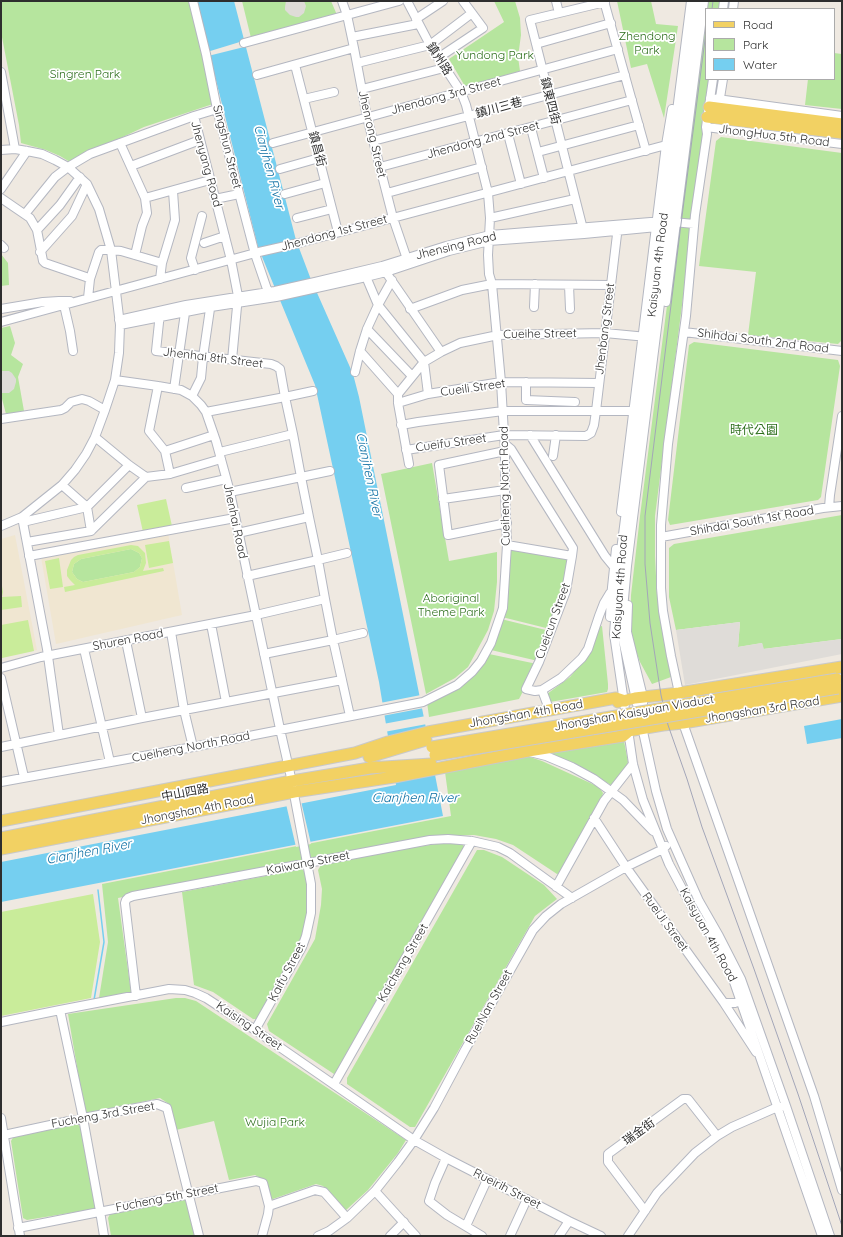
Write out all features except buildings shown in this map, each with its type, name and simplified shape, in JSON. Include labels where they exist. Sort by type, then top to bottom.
[{"type":"main road","name":"JhongHua 5th Road","points":[[712,115],[842,124]]},
{"type":"main road","name":"JhongHua 5th Road","points":[[712,115],[842,133]]},
{"type":"main road","points":[[679,693],[842,667]]},
{"type":"main road","name":"Jhongshan 3rd Road","points":[[683,723],[840,685]]},
{"type":"main road","name":"Jhongshan Kaisyuan Viaduct","points":[[433,751],[840,685]]},
{"type":"main road","name":"Jhongshan 4th Road","points":[[433,751],[549,709],[616,698],[679,693]]},
{"type":"main road","name":"Jhongshan 4th Road","points":[[433,751],[632,697]]},
{"type":"main road","points":[[391,759],[433,751],[514,750],[683,723]]},
{"type":"main road","points":[[391,759],[433,751],[528,751],[623,736],[628,731]]},
{"type":"main road","name":"Jhongshan 4th Road","points":[[1,821],[292,781],[355,753],[391,759]]},
{"type":"main road","name":"Jhongshan 4th Road","points":[[1,849],[391,759]]},
{"type":"main road","name":"中山四路","points":[[1,838],[292,781],[369,762],[391,759]]},
{"type":"main road","name":"中山四路","points":[[1,828],[292,781]]},
{"type":"street","name":"Singshun Street","points":[[193,1],[207,54],[217,109],[239,194],[257,253],[273,293]]},
{"type":"street","name":"Jhenrong Street","points":[[342,1],[352,37],[367,117],[393,218],[407,262]]},
{"type":"street","points":[[244,43],[399,1]]},
{"type":"street","name":"鎮州路","points":[[407,1],[430,45],[461,92],[466,105],[488,193],[490,218],[489,238]]},
{"type":"street","points":[[352,37],[417,21],[443,1]]},
{"type":"street","points":[[438,58],[483,28],[463,1]]},
{"type":"street","points":[[556,1],[559,13]]},
{"type":"street","name":"Kaisyuan 4th Road","points":[[665,224],[666,145],[675,89],[686,1]]},
{"type":"street","name":"Kaisyuan 4th Road","points":[[691,1],[652,337],[621,552],[614,634],[643,729],[656,791],[667,829],[699,901],[741,979],[744,1000],[761,1058],[782,1107],[822,1236]]},
{"type":"street","name":"Kaisyuan 4th Road","points":[[698,1],[665,224],[652,337],[642,487],[627,632],[632,697],[628,731],[643,800],[656,834],[694,911],[715,942],[744,1000],[830,1236]]},
{"type":"street","name":"Kaisyuan 4th Road","points":[[665,224],[704,1]]},
{"type":"street","points":[[604,2],[646,151]]},
{"type":"street","name":"鎮東四街","points":[[584,231],[530,20],[604,2]]},
{"type":"street","points":[[357,62],[430,45],[472,13]]},
{"type":"street","points":[[536,44],[611,23]]},
{"type":"street","points":[[257,75],[354,48]]},
{"type":"street","name":"Jhendong 3rd Street","points":[[273,143],[618,50]]},
{"type":"street","name":"鎮昌街","points":[[295,65],[338,232]]},
{"type":"street","points":[[362,88],[444,68]]},
{"type":"street","points":[[1,72],[15,149]]},
{"type":"street","name":"鎮川三巷","points":[[373,141],[625,75]]},
{"type":"street","points":[[712,115],[713,80]]},
{"type":"street","points":[[723,80],[712,115],[694,224],[684,332],[668,444],[661,537],[661,588],[663,611],[679,693],[683,723],[814,1096],[842,1189]]},
{"type":"street","points":[[304,99],[334,92]]},
{"type":"street","name":"Jhendong 2nd Street","points":[[380,167],[632,100]]},
{"type":"street","points":[[194,116],[217,109]]},
{"type":"street","points":[[712,115],[842,116]]},
{"type":"street","name":"JhongHua 5th Road","points":[[712,115],[842,144]]},
{"type":"street","name":"Jhenyang Road","points":[[25,214],[54,177],[90,154],[194,116],[231,260],[238,300],[232,360]]},
{"type":"street","points":[[538,152],[639,125]]},
{"type":"street","points":[[531,128],[544,178]]},
{"type":"street","points":[[508,134],[521,184]]},
{"type":"street","points":[[131,166],[200,140]]},
{"type":"street","points":[[120,143],[145,198],[147,213],[142,226],[135,255]]},
{"type":"street","name":"Jhendong 1st Street","points":[[1,322],[666,145]]},
{"type":"street","points":[[1,150],[15,149],[42,154],[68,167],[87,184],[99,209],[111,250],[119,323],[119,353],[115,380],[95,437],[86,454],[62,485],[22,520]]},
{"type":"street","points":[[1,189],[27,151]]},
{"type":"street","points":[[280,169],[319,158]]},
{"type":"street","points":[[387,193],[482,167]]},
{"type":"street","points":[[37,230],[60,205],[80,177]]},
{"type":"street","points":[[145,198],[210,180]]},
{"type":"street","points":[[285,194],[326,183]]},
{"type":"street","points":[[40,252],[72,216],[87,184]]},
{"type":"street","points":[[160,279],[162,263],[175,220],[173,190]]},
{"type":"street","points":[[215,199],[239,194]]},
{"type":"street","points":[[1,198],[30,218],[37,230],[40,252],[45,263],[90,279]]},
{"type":"street","points":[[490,218],[575,199]]},
{"type":"street","points":[[297,218],[332,209]]},
{"type":"street","points":[[195,270],[191,258],[202,216]]},
{"type":"street","name":"Jhensing Road","points":[[273,293],[313,286],[365,274],[407,262],[446,246],[489,238],[665,224],[694,224]]},
{"type":"street","name":"Jhenbang Street","points":[[591,433],[596,411],[618,228]]},
{"type":"street","points":[[204,243],[225,236]]},
{"type":"street","name":"Cueiheng North Road","points":[[1,782],[193,747],[424,702],[457,685],[472,672],[481,661],[491,643],[503,608],[507,545],[505,443],[498,335],[492,284],[489,274],[489,238]]},
{"type":"street","points":[[88,298],[90,279],[99,252],[102,250],[111,250],[135,255],[162,263]]},
{"type":"street","points":[[384,269],[441,352]]},
{"type":"street","points":[[365,274],[378,305],[424,362],[428,394]]},
{"type":"street","points":[[355,372],[367,329],[392,280]]},
{"type":"street","points":[[410,308],[462,290],[492,284],[610,285]]},
{"type":"street","points":[[534,307],[535,284]]},
{"type":"street","points":[[569,285],[570,309]]},
{"type":"street","points":[[119,323],[211,303],[238,300],[273,293]]},
{"type":"street","points":[[1,308],[51,301],[77,302]]},
{"type":"street","points":[[192,396],[201,378],[211,303]]},
{"type":"street","points":[[64,305],[73,351]]},
{"type":"street","points":[[174,389],[186,308]]},
{"type":"street","name":"Jhenhai 8th Street","points":[[160,313],[156,351],[271,364],[280,369],[333,640],[350,716]]},
{"type":"street","points":[[367,329],[412,376]]},
{"type":"street","name":"Shihdai South 2nd Road","points":[[684,332],[842,351]]},
{"type":"street","name":"Cueihe Street","points":[[398,394],[424,362],[460,343],[498,335],[605,333],[652,337]]},
{"type":"street","name":"Kaisyuan 4th Road","points":[[632,697],[618,687],[610,634],[611,591],[633,411],[652,337]]},
{"type":"street","points":[[360,351],[398,394],[401,425],[409,464]]},
{"type":"street","name":"Jhenhai Road","points":[[115,380],[180,390],[192,396],[201,404],[206,412],[221,456],[230,492],[272,694],[292,781]]},
{"type":"street","name":"Cueili Street","points":[[398,403],[428,394],[501,382],[599,383]]},
{"type":"street","points":[[526,382],[526,400],[575,402]]},
{"type":"street","points":[[158,386],[148,431],[165,451],[170,474]]},
{"type":"street","points":[[206,412],[285,397],[313,390]]},
{"type":"street","points":[[1,419],[61,410],[71,402],[82,399],[89,401],[105,410]]},
{"type":"street","points":[[401,425],[503,411],[633,411]]},
{"type":"street","points":[[829,508],[842,416]]},
{"type":"street","name":"Cueifu Street","points":[[406,450],[505,443],[530,435],[586,436],[591,433]]},
{"type":"street","points":[[27,542],[91,531],[146,477],[170,474],[221,456],[292,434]]},
{"type":"street","points":[[165,451],[214,435]]},
{"type":"street","points":[[530,435],[614,567]]},
{"type":"street","points":[[553,456],[556,435]]},
{"type":"street","points":[[95,437],[146,477]]},
{"type":"street","points":[[507,523],[448,535],[439,465],[505,443],[511,449],[574,548],[572,556],[507,545]]},
{"type":"street","points":[[1,526],[22,520],[87,507],[129,465]]},
{"type":"street","points":[[230,492],[330,471]]},
{"type":"street","points":[[186,488],[226,479]]},
{"type":"street","points":[[62,485],[87,507],[91,531]]},
{"type":"street","points":[[443,499],[505,490]]},
{"type":"street","name":"Shihdai South 1st Road","points":[[661,537],[842,506]]},
{"type":"street","points":[[238,533],[309,517]]},
{"type":"street","points":[[29,556],[235,518]]},
{"type":"street","points":[[22,520],[48,656],[59,735]]},
{"type":"street","points":[[247,576],[347,553]]},
{"type":"street","name":"Cueicun Street","points":[[542,690],[535,691],[526,689],[539,662],[566,591],[572,556]]},
{"type":"street","name":"Jhongshan 4th Road","points":[[542,690],[561,678],[582,658],[588,649],[604,604],[611,591]]},
{"type":"street","name":"Shuren Road","points":[[1,668],[48,656],[256,616],[326,599]]},
{"type":"street","points":[[211,624],[226,702]]},
{"type":"street","points":[[171,632],[184,710],[193,747]]},
{"type":"street","points":[[264,654],[363,633]]},
{"type":"street","points":[[126,641],[142,718]]},
{"type":"street","points":[[84,649],[110,762]]},
{"type":"street","points":[[1,678],[24,777]]},
{"type":"street","points":[[1,747],[142,718],[342,680]]},
{"type":"street","points":[[542,690],[549,709]]},
{"type":"street","points":[[514,750],[528,751],[546,756],[572,767],[594,779],[623,800],[656,834]]},
{"type":"street","points":[[556,887],[594,818],[611,791],[634,764]]},
{"type":"street","name":"Kaifu Street","points":[[255,1030],[296,960],[306,936],[311,913],[312,900],[308,863],[292,781]]},
{"type":"street","name":"RueiJi Street","points":[[594,818],[626,867],[724,1003]]},
{"type":"street","name":"Kaiwang Street","points":[[136,996],[125,903],[128,898],[430,840],[448,839],[472,841],[498,847],[510,853],[572,898]]},
{"type":"street","name":"Kaicheng Street","points":[[334,1084],[472,841]]},
{"type":"street","name":"RueiNan Street","points":[[318,1236],[328,1234],[375,1191],[414,1140],[434,1108],[465,1050],[534,930],[561,904],[626,867],[663,849],[672,841]]},
{"type":"street","name":"Kaising Street","points":[[1,1022],[168,989],[185,990],[206,998],[255,1030],[414,1140]]},
{"type":"street","points":[[724,1003],[735,1003],[744,1000]]},
{"type":"street","points":[[724,1003],[748,1042],[761,1058]]},
{"type":"street","points":[[60,1010],[83,1118],[104,1236]]},
{"type":"street","name":"瑞金街","points":[[645,1211],[608,1162],[608,1154],[683,1099],[688,1099],[717,1136]]},
{"type":"street","name":"Fucheng 3rd Street","points":[[4,1135],[157,1104],[168,1108],[199,1236]]},
{"type":"street","points":[[628,1236],[658,1193],[695,1153],[717,1136],[732,1127],[782,1107]]},
{"type":"street","points":[[1,1118],[19,1232]]},
{"type":"street","name":"Rueirih Street","points":[[414,1140],[487,1180],[601,1236]]},
{"type":"street","points":[[446,1158],[429,1201],[447,1215],[482,1236]]},
{"type":"street","points":[[466,1226],[487,1180]]},
{"type":"street","name":"Fucheng 5th Street","points":[[19,1232],[100,1211],[256,1181],[263,1183],[269,1206],[262,1236]]},
{"type":"street","points":[[269,1206],[315,1190],[324,1192],[347,1218]]},
{"type":"street","points":[[375,1191],[416,1236]]},
{"type":"street","points":[[510,1236],[527,1200]]},
{"type":"street","points":[[559,1236],[568,1221]]},
{"type":"street","points":[[390,1236],[404,1222]]},
{"type":"shaded area","points":[[286,1],[304,1],[306,6],[304,13],[299,17],[290,15],[285,10]]},
{"type":"shaded area","points":[[1,371],[9,371],[16,379],[14,389],[9,393],[1,393]]},
{"type":"shaded area","points":[[168,533],[182,615],[56,644],[41,557]]},
{"type":"shaded area","points":[[15,535],[37,650],[1,658],[1,539]]},
{"type":"shaded area","points":[[740,622],[738,647],[762,643],[764,649],[842,639],[842,654],[685,685],[676,630]]},
{"type":"green space","name":"Singren Park","points":[[1,1],[190,1],[213,104],[144,127],[70,162],[46,150],[21,143],[19,125],[1,32]]},
{"type":"green space","points":[[242,1],[331,1],[337,15],[251,38]]},
{"type":"green space","name":"Yundong Park","points":[[494,1],[515,1],[520,18],[521,35],[518,57],[520,71],[466,88],[449,59],[504,22]]},
{"type":"green space","name":"Zhendong Park","points":[[617,1],[651,1],[656,24],[678,26],[664,118],[647,64],[631,68]]},
{"type":"green space","points":[[706,1],[721,1],[720,8],[705,8]]},
{"type":"green space","points":[[705,9],[705,80],[711,80],[655,516],[657,596],[671,677],[652,684],[640,662],[630,631],[631,595]]},
{"type":"green space","points":[[835,53],[842,54],[842,109],[805,105],[808,80],[835,80]]},
{"type":"green space","points":[[721,137],[842,153],[842,340],[838,344],[748,335],[756,272],[699,266],[716,141]]},
{"type":"green space","points":[[1,254],[8,263],[9,285],[1,286]]},
{"type":"green space","points":[[10,326],[15,343],[11,355],[23,364],[18,377],[24,411],[6,414],[1,395],[1,328]]},
{"type":"green space","name":"時代公園","points":[[694,342],[838,360],[840,366],[821,497],[818,500],[670,525],[668,520],[689,345]]},
{"type":"green space","name":"Aboriginal Theme Park","points":[[432,463],[449,561],[497,552],[497,582],[494,611],[488,630],[468,667],[455,678],[426,694],[381,474]]},
{"type":"green space","points":[[166,499],[172,526],[143,532],[137,505]]},
{"type":"green space","points":[[842,515],[842,639],[763,649],[762,643],[738,647],[740,622],[676,630],[669,597],[669,548],[674,544]]},
{"type":"green space","points":[[169,541],[173,563],[149,568],[145,545]]},
{"type":"green space","points":[[131,545],[138,546],[145,553],[146,563],[143,571],[163,568],[164,571],[65,592],[64,587],[75,585],[67,576],[67,570],[71,560],[78,555]],"holes":[[[131,549],[139,553],[142,558],[140,567],[134,572],[83,582],[77,579],[72,572],[74,564],[81,559]]]},
{"type":"green space","points":[[131,549],[139,553],[142,558],[140,567],[134,572],[83,582],[77,579],[72,572],[74,564],[81,559]]},
{"type":"green space","points":[[508,549],[569,558],[565,590],[550,629],[502,617]]},
{"type":"green space","points":[[59,558],[63,587],[50,589],[45,561]]},
{"type":"green space","points":[[1,580],[3,592],[2,597],[21,596],[22,607],[1,610]]},
{"type":"green space","points":[[501,619],[550,631],[538,661],[491,650]]},
{"type":"green space","points":[[28,620],[34,651],[2,658],[1,625]]},
{"type":"green space","points":[[602,626],[608,684],[607,692],[550,702],[547,694],[570,677],[580,665],[598,627]]},
{"type":"green space","points":[[489,654],[537,664],[519,699],[429,717],[427,702],[451,692],[473,677]]},
{"type":"green space","points":[[624,741],[628,762],[626,767],[611,785],[571,762],[548,753]]},
{"type":"green space","points":[[527,756],[542,761],[599,787],[603,793],[560,873],[557,874],[513,845],[496,839],[474,835],[435,836],[118,898],[131,992],[99,998],[108,942],[102,884],[451,816],[445,772]]},
{"type":"green space","points":[[442,843],[463,844],[464,849],[337,1072],[334,1074],[269,1031],[267,1024],[315,939],[321,905],[322,889],[318,870],[321,865],[367,855]]},
{"type":"green space","points":[[477,850],[484,850],[502,857],[544,885],[557,899],[535,916],[415,1127],[410,1127],[347,1084],[347,1078]]},
{"type":"green space","points":[[302,869],[306,873],[308,901],[305,925],[298,949],[258,1019],[253,1019],[213,992],[194,985],[182,892]]},
{"type":"green space","points":[[93,894],[100,942],[91,998],[1,1016],[1,912]]},
{"type":"green space","name":"Wujia Park","points":[[176,998],[185,998],[196,1001],[406,1140],[398,1153],[368,1190],[345,1211],[323,1186],[316,1184],[270,1200],[266,1181],[255,1175],[229,1180],[214,1121],[176,1130],[169,1104],[160,1098],[85,1114],[68,1014]]},
{"type":"green space","points":[[77,1124],[81,1127],[97,1205],[94,1209],[27,1220],[23,1218],[11,1141],[14,1136]]},
{"type":"green space","points":[[184,1199],[188,1202],[197,1236],[111,1236],[108,1218],[111,1212]]},
{"type":"water","name":"Cianjhen River","points":[[196,1],[234,1],[296,240],[310,277],[353,374],[359,397],[443,816],[1,902],[1,862],[396,785],[379,682],[315,385],[258,247]]},
{"type":"water","points":[[842,719],[842,738],[807,744],[804,726]]},
{"type":"pier","points":[[243,41],[244,47],[208,56],[207,52]]},
{"type":"pier","points":[[421,695],[424,708],[382,716],[380,703]]},
{"type":"pier","points":[[426,716],[427,724],[384,732],[383,724]]},
{"type":"pier","points":[[428,728],[436,772],[393,780],[386,737]]},
{"type":"pier","points":[[301,801],[311,844],[296,847],[286,804]]},
{"type":"waterway","points":[[94,1000],[104,942],[98,890]]},
{"type":"tram line","points":[[712,8],[713,1]]},
{"type":"tram line","points":[[705,40],[645,516],[645,564],[650,623],[661,695],[668,725],[702,827],[798,1094],[842,1226]]}]
